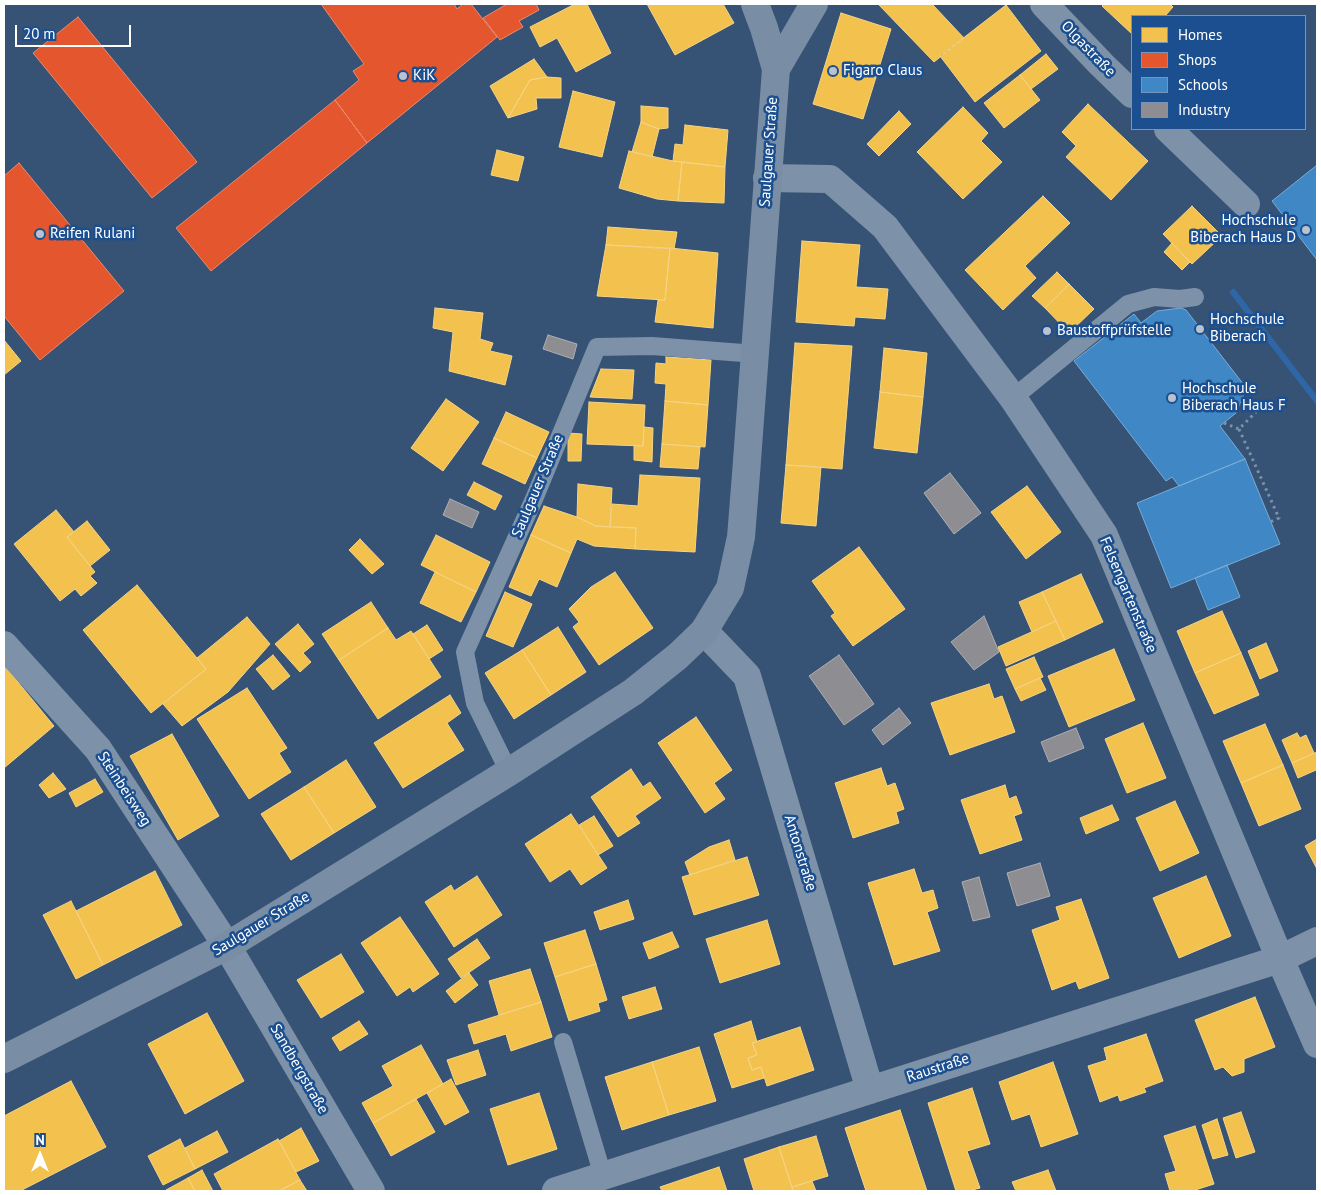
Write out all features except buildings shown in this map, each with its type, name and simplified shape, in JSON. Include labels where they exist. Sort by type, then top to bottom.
[{"type":"main road","points":[[754,4],[764,28],[776,69]]},
{"type":"main road","points":[[776,69],[814,4]]},
{"type":"main road","name":"Saulgauer Straße","points":[[4,1059],[227,946],[509,772],[633,692],[678,656],[704,631],[730,588],[741,537],[776,69]]},
{"type":"street","name":"Olgastraße","points":[[1044,4],[1131,93]]},
{"type":"street","points":[[1169,130],[1246,204]]},
{"type":"street","name":"Felsengartenstraße","points":[[767,178],[830,179],[884,227],[1013,398],[1104,536],[1280,960],[1317,1044]]},
{"type":"street","name":"Antonstraße","points":[[704,631],[747,676],[870,1090]]},
{"type":"street","name":"Steinbeisweg","points":[[4,645],[98,749],[227,946]]},
{"type":"street","name":"Raustraße","points":[[556,1191],[1280,960],[1317,941]]},
{"type":"street","name":"Sandbergstraße","points":[[227,946],[371,1191]]},
{"type":"lane","points":[[1013,398],[1128,304],[1154,297],[1196,297]]},
{"type":"lane","name":"Saulgauer Straße","points":[[509,772],[475,703],[465,652],[534,499],[597,347],[652,346],[756,354]]},
{"type":"lane","points":[[563,1042],[603,1176]]},
{"type":"path","points":[[1239,429],[1256,412]]},
{"type":"path","points":[[1224,423],[1239,429],[1279,518],[1270,522]]},
{"type":"shaded area","points":[[1234,288],[1317,396],[1317,406],[1229,292]]},
{"type":"place","name":"Figaro Claus","points":[[833,71]]},
{"type":"place","name":"KiK","points":[[403,76]]},
{"type":"place","name":"Hochschule Biberach Haus D","points":[[1306,230]]},
{"type":"place","name":"Reifen Rulani","points":[[40,234]]},
{"type":"place","name":"Hochschule Biberach","points":[[1200,329]]},
{"type":"place","name":"Baustoffprüfstelle","points":[[1047,331]]},
{"type":"place","name":"Hochschule Biberach Haus F","points":[[1172,398]]}]
